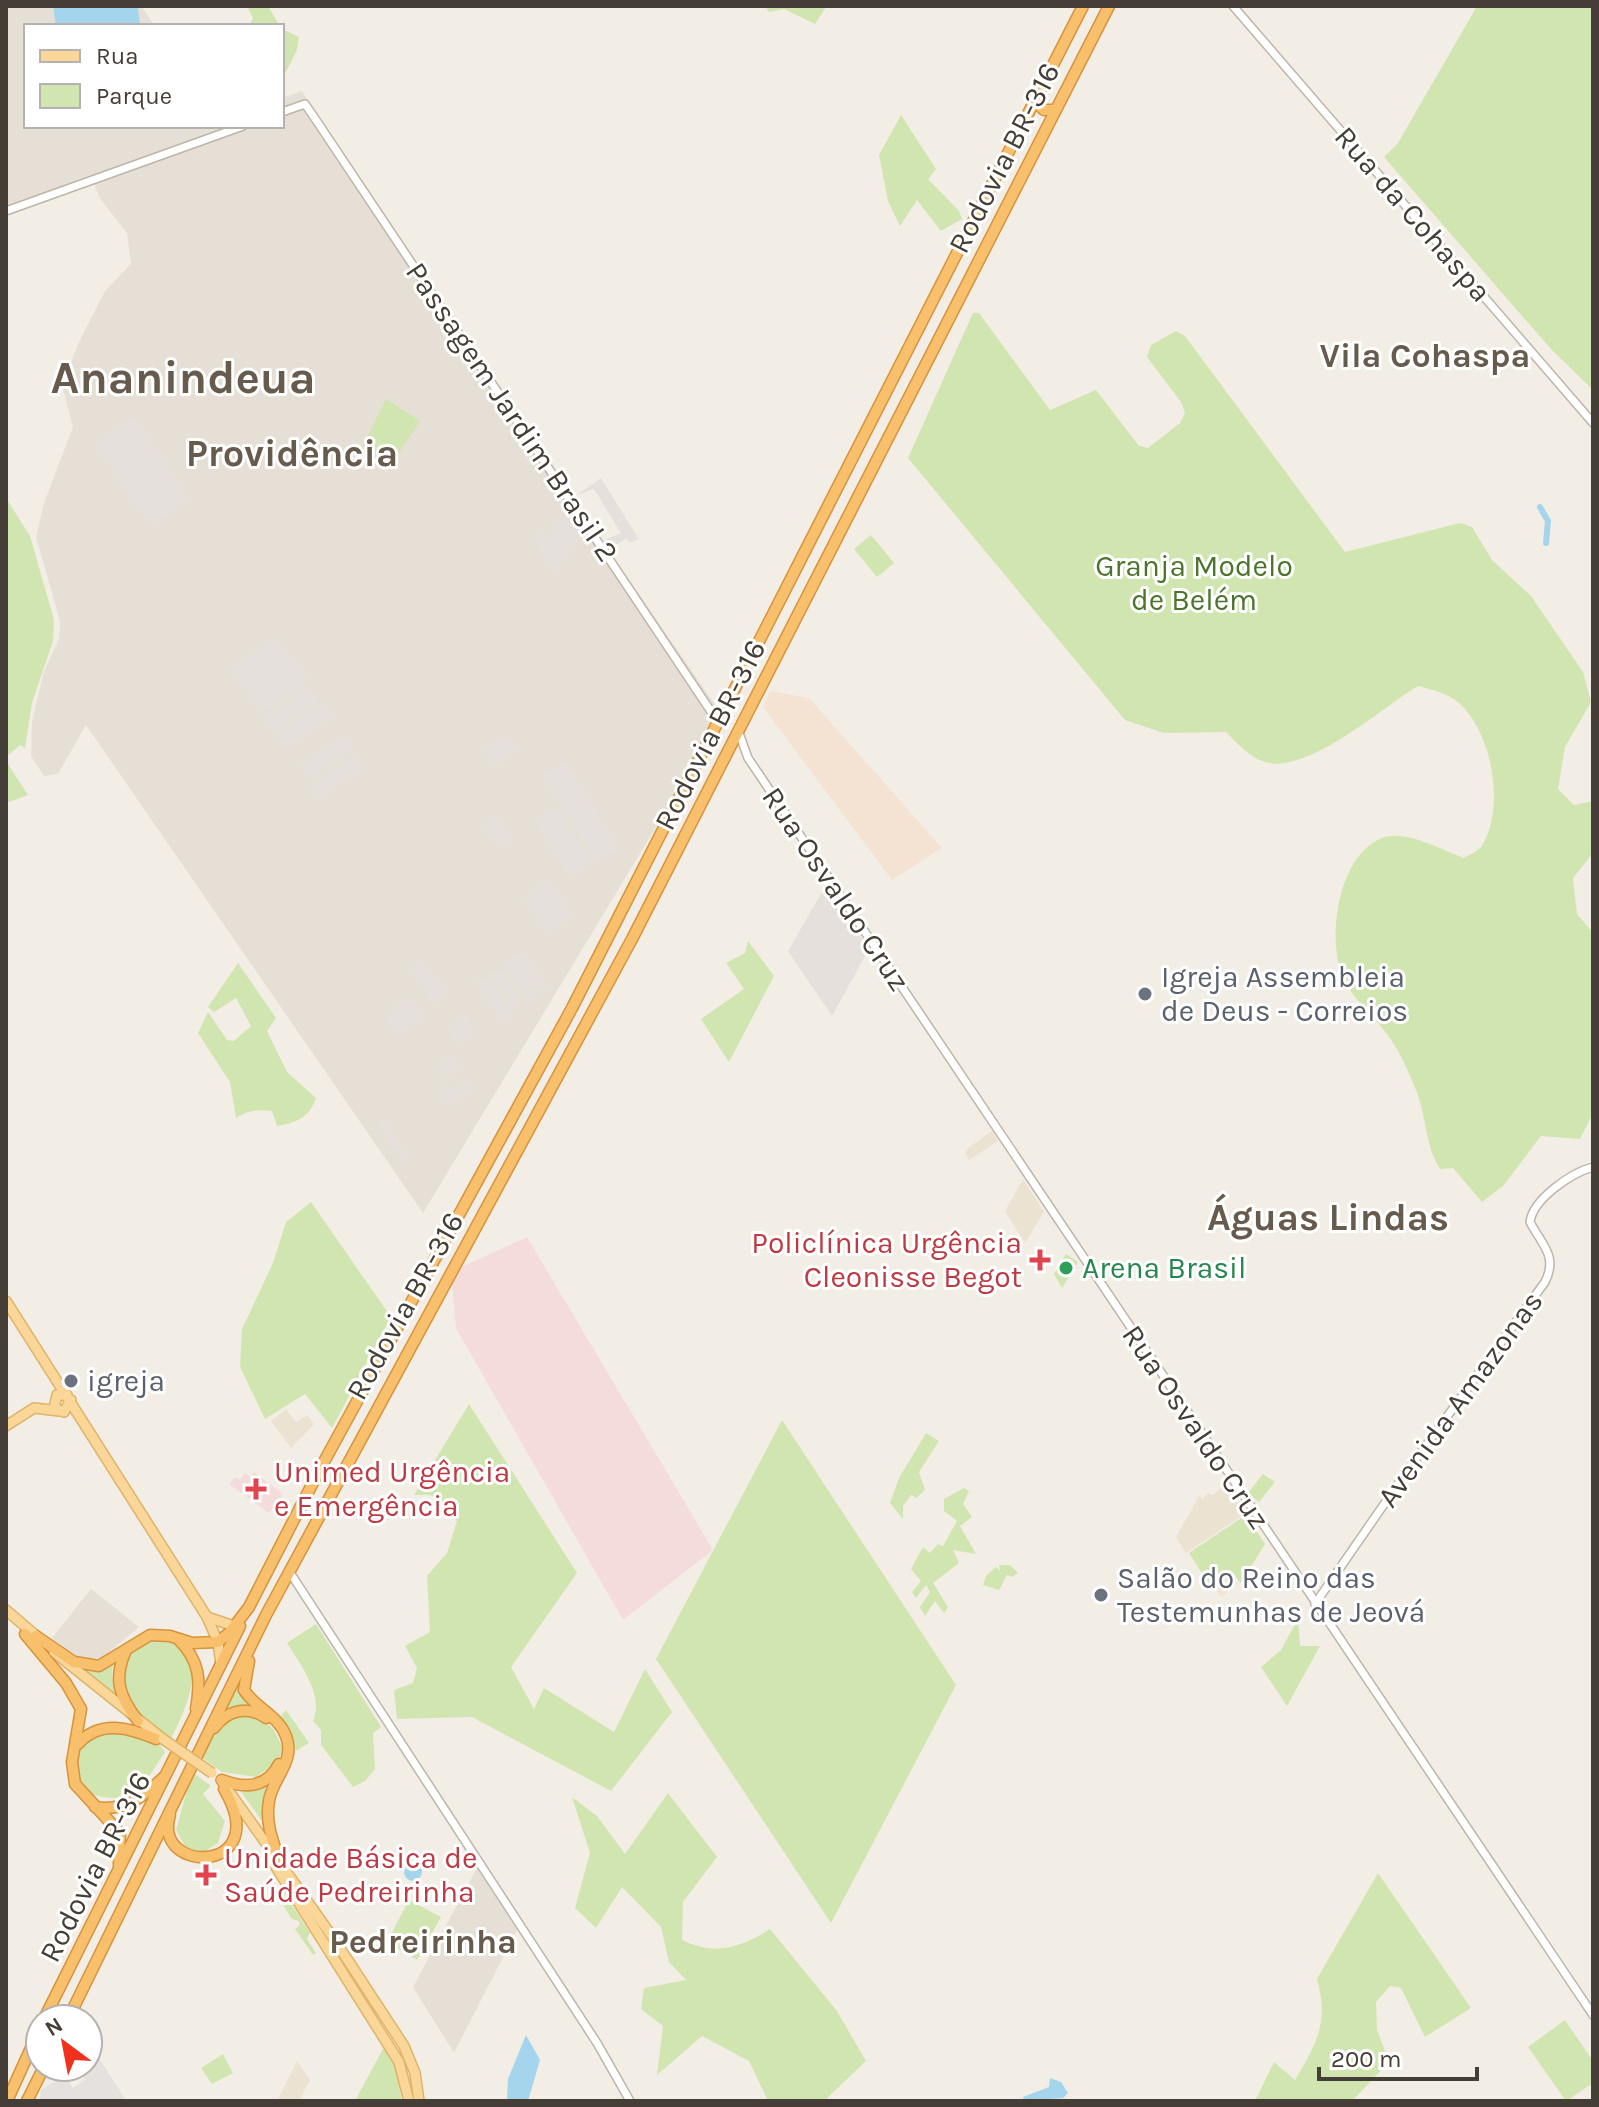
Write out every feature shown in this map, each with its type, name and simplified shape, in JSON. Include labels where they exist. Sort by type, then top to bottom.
[{"type":"highway","name":"Rodovia BR-316","points":[[52,2003],[322,1465],[572,1008],[970,234],[1083,6]]},
{"type":"highway","name":"Rodovia BR-316","points":[[76,2003],[266,1615],[337,1478],[582,1034],[1109,6]]},
{"type":"highway","points":[[1034,101],[1041,109],[1055,110]]},
{"type":"highway","points":[[1028,114],[1038,115],[1047,126]]},
{"type":"highway","points":[[829,509],[831,521],[844,526]]},
{"type":"highway","points":[[812,541],[821,540],[829,552]]},
{"type":"highway","points":[[31,1635],[85,1666],[99,1666],[150,1635],[204,1644],[218,1642],[249,1607]]},
{"type":"highway","points":[[266,1615],[268,1622],[243,1682],[249,1697],[276,1720],[287,1740],[287,1762],[268,1803],[269,1828],[280,1862]]},
{"type":"highway","points":[[31,1635],[81,1709],[75,1749],[75,1784],[120,1833],[122,1849],[118,1877]]},
{"type":"highway","points":[[178,1639],[192,1655],[199,1672],[193,1723]]},
{"type":"highway","points":[[126,1650],[117,1679],[122,1699],[138,1721]]},
{"type":"highway","points":[[180,1787],[168,1832],[177,1849],[199,1858],[224,1852],[238,1830],[235,1809],[223,1785],[245,1786],[270,1777],[278,1766],[283,1750],[275,1728],[256,1711],[236,1711],[218,1722],[199,1749]]},
{"type":"highway","points":[[75,1749],[88,1735],[106,1728],[136,1731],[160,1741]]},
{"type":"highway","points":[[94,1807],[112,1809],[135,1802],[169,1773]]},
{"type":"highway","points":[[7,2101],[24,2063]]},
{"type":"highway","points":[[27,2101],[36,2083]]},
{"type":"main road","points":[[6,1301],[59,1381],[71,1407],[62,1412],[34,1408],[6,1426]]},
{"type":"main road","points":[[65,1397],[53,1406],[92,1438]]},
{"type":"main road","points":[[65,1397],[207,1617],[218,1642],[221,1665]]},
{"type":"main road","points":[[6,1610],[31,1635],[160,1741],[223,1785],[280,1862],[404,2046],[415,2073],[419,2101]]},
{"type":"main road","points":[[207,1617],[220,1624],[234,1626]]},
{"type":"main road","points":[[6,1619],[31,1635],[160,1741]]},
{"type":"main road","points":[[223,1785],[379,2027],[399,2062],[409,2101]]},
{"type":"street","name":"Rua da Cohaspa","points":[[1233,6],[1593,423]]},
{"type":"street","name":"Passagem Jardim Brasil 2","points":[[284,111],[305,104],[718,722]]},
{"type":"street","points":[[9,209],[237,128]]},
{"type":"street","name":"Rua Osvaldo Cruz","points":[[739,731],[748,758],[1593,2015]]},
{"type":"street","name":"Rua Osvaldo Cruz","points":[[726,755],[738,753],[748,758]]},
{"type":"street","name":"Avenida Amazonas","points":[[1315,1604],[1545,1282],[1552,1267],[1551,1256],[1530,1222],[1532,1210],[1572,1177],[1593,1167]]},
{"type":"street","points":[[289,1571],[597,2043],[630,2101]]},
{"type":"shaded area","points":[[6,6],[141,6],[154,24],[24,24],[24,128],[284,128],[284,97],[302,91],[435,299],[723,716],[423,1213],[86,725],[58,774],[44,776],[31,756],[32,722],[44,671],[59,639],[60,621],[36,537],[44,503],[73,427],[62,385],[79,342],[105,291],[131,264],[127,233],[101,200],[90,175],[6,210]]},
{"type":"shaded area","points":[[133,417],[144,432],[105,459],[94,444]]},
{"type":"shaded area","points":[[145,433],[156,449],[136,463],[156,450],[166,466],[128,493],[106,461]]},
{"type":"shaded area","points":[[167,467],[190,498],[152,526],[128,495]]},
{"type":"shaded area","points":[[601,478],[639,539],[630,543],[626,539],[608,550],[602,541],[621,533],[594,489],[577,495]]},
{"type":"shaded area","points":[[572,510],[583,526],[556,574],[533,538],[538,532],[556,540],[551,536],[561,515],[568,519]]},
{"type":"shaded area","points":[[277,636],[285,652],[267,665],[288,652],[309,680],[262,712],[229,669]]},
{"type":"shaded area","points":[[311,687],[317,701],[273,731],[263,717]]},
{"type":"shaded area","points":[[770,691],[809,698],[942,848],[892,880],[763,707]]},
{"type":"shaded area","points":[[324,701],[333,716],[286,748],[276,734]]},
{"type":"shaded area","points":[[347,734],[354,747],[308,779],[299,765]]},
{"type":"shaded area","points":[[505,735],[519,748],[494,766],[484,748]]},
{"type":"shaded area","points":[[354,755],[365,768],[319,798],[309,786]]},
{"type":"shaded area","points":[[565,762],[620,848],[596,862],[541,775]]},
{"type":"shaded area","points":[[555,806],[592,862],[569,877],[534,819]]},
{"type":"shaded area","points":[[495,816],[512,840],[500,848],[483,825]]},
{"type":"shaded area","points":[[549,878],[574,916],[546,933],[523,897]]},
{"type":"shaded area","points":[[826,885],[869,949],[832,1016],[788,951]]},
{"type":"shaded area","points":[[524,953],[550,988],[540,993],[518,967],[538,999],[527,1001],[502,964]]},
{"type":"shaded area","points":[[422,960],[448,995],[433,1004],[434,1007],[410,968]]},
{"type":"shaded area","points":[[501,971],[523,1004],[517,1011],[487,973]]},
{"type":"shaded area","points":[[485,978],[514,1013],[503,1023],[475,982]]},
{"type":"shaded area","points":[[409,995],[424,1016],[398,1035],[386,1019],[392,1014],[390,1009]]},
{"type":"shaded area","points":[[465,1016],[474,1033],[456,1044],[448,1029]]},
{"type":"shaded area","points":[[451,1056],[456,1061],[450,1069],[457,1063],[459,1070],[448,1080],[438,1067]]},
{"type":"shaded area","points":[[466,1081],[472,1089],[448,1109],[437,1091],[447,1083],[453,1091]]},
{"type":"shaded area","points":[[383,1117],[409,1159],[404,1164],[377,1123]]},
{"type":"shaded area","points":[[992,1131],[998,1141],[969,1160],[965,1153],[968,1148]]},
{"type":"shaded area","points":[[1023,1179],[1044,1212],[1025,1243],[1005,1211]]},
{"type":"shaded area","points":[[527,1237],[713,1550],[623,1620],[456,1328],[451,1272]]},
{"type":"shaded area","points":[[286,1409],[296,1422],[307,1415],[314,1424],[291,1448],[271,1421]]},
{"type":"shaded area","name":"Unimed Urgência e Emergência","points":[[254,1472],[283,1494],[269,1513],[229,1484],[235,1477],[240,1480],[245,1473],[250,1477]]},
{"type":"shaded area","points":[[1228,1484],[1246,1513],[1186,1553],[1176,1537],[1199,1496],[1203,1499],[1208,1493],[1212,1495]]},
{"type":"shaded area","points":[[1231,1573],[1238,1584],[1221,1597],[1213,1585]]},
{"type":"shaded area","points":[[91,1589],[139,1627],[102,1658],[78,1659],[52,1638]]},
{"type":"shaded area","points":[[477,1868],[517,1930],[454,2053],[413,1987]]},
{"type":"shaded area","points":[[297,2061],[310,2080],[299,2101],[277,2101]]},
{"type":"shaded area","points":[[104,2066],[126,2101],[40,2101],[41,2090],[52,2083],[70,2083],[73,2088],[80,2083],[104,2083]]},
{"type":"green space","points":[[247,6],[268,6],[279,24],[250,24],[253,18]]},
{"type":"green space","points":[[765,6],[826,7],[815,24],[784,9],[769,12]]},
{"type":"green space","points":[[1477,6],[1593,6],[1593,390],[1550,348],[1384,157],[1398,143]]},
{"type":"green space","points":[[284,30],[299,37],[297,50],[286,72]]},
{"type":"green space","points":[[901,115],[936,169],[928,179],[959,211],[962,219],[941,231],[917,200],[900,226],[888,201],[879,155]]},
{"type":"green space","name":"Granja Modelo de Belém","points":[[973,313],[979,313],[1050,410],[1096,390],[1139,446],[1148,448],[1180,423],[1185,413],[1181,402],[1147,357],[1151,345],[1176,331],[1185,336],[1345,552],[1460,523],[1472,527],[1492,560],[1531,596],[1583,672],[1591,702],[1565,747],[1558,789],[1574,805],[1593,801],[1593,853],[1573,878],[1577,914],[1593,933],[1593,1113],[1580,1139],[1541,1136],[1503,1186],[1482,1202],[1453,1168],[1440,1169],[1431,1149],[1419,1098],[1397,1049],[1350,990],[1342,975],[1336,919],[1346,879],[1367,847],[1382,838],[1402,836],[1464,858],[1483,844],[1493,810],[1492,770],[1480,732],[1470,716],[1450,697],[1418,686],[1323,749],[1302,759],[1282,763],[1265,762],[1254,757],[1226,732],[1164,733],[1125,720],[908,458]]},
{"type":"green space","points":[[386,399],[420,421],[388,469],[361,449]]},
{"type":"green space","points":[[6,498],[30,536],[54,620],[53,641],[32,703],[25,748],[20,745],[6,757]]},
{"type":"green space","points":[[871,535],[894,563],[877,577],[854,549]]},
{"type":"green space","points":[[6,761],[28,795],[9,802],[6,801]]},
{"type":"green space","points":[[748,941],[774,976],[729,1062],[701,1019],[744,989],[726,963],[745,953]]},
{"type":"green space","points":[[238,963],[276,1018],[267,1031],[287,1072],[316,1098],[306,1115],[291,1123],[277,1126],[272,1111],[253,1111],[236,1118],[230,1082],[198,1033],[208,1012],[227,1040],[234,1041],[251,1026],[236,998],[214,1012],[208,1007]]},
{"type":"green space","points":[[311,1202],[391,1317],[332,1428],[305,1394],[265,1419],[240,1367],[242,1329],[273,1263],[286,1222]]},
{"type":"green space","name":"Arena Brasil","points":[[1066,1254],[1078,1262],[1062,1288],[1054,1274]]},
{"type":"green space","points":[[469,1404],[577,1573],[511,1667],[534,1709],[544,1688],[614,1732],[645,1669],[672,1712],[611,1791],[472,1717],[397,1719],[394,1690],[413,1683],[417,1668],[405,1646],[430,1632],[427,1576],[447,1553],[457,1521],[440,1499],[430,1495],[414,1495]]},
{"type":"green space","points":[[782,1420],[956,1685],[831,1923],[656,1659]]},
{"type":"green space","points":[[926,1433],[939,1441],[919,1472],[925,1490],[916,1498],[911,1495],[903,1506],[903,1519],[890,1503],[899,1478]]},
{"type":"green space","points":[[1263,1474],[1275,1482],[1259,1502],[1248,1493]]},
{"type":"green space","points":[[964,1488],[969,1491],[963,1504],[972,1517],[960,1526],[976,1554],[953,1550],[959,1563],[933,1583],[948,1607],[944,1613],[935,1601],[925,1616],[920,1607],[930,1592],[926,1585],[916,1598],[912,1592],[921,1581],[911,1569],[923,1547],[930,1553],[938,1544],[943,1546],[957,1521],[944,1511],[944,1499]]},
{"type":"green space","points":[[1246,1515],[1265,1544],[1241,1583],[1231,1571],[1209,1584],[1189,1553]]},
{"type":"green space","points":[[999,1565],[1010,1565],[1018,1573],[1012,1577],[1007,1575],[999,1590],[983,1585],[986,1576],[996,1567],[1000,1571]]},
{"type":"green space","points":[[1298,1619],[1300,1646],[1320,1646],[1287,1706],[1261,1667],[1281,1650]]},
{"type":"green space","points":[[316,1624],[381,1727],[373,1733],[375,1769],[365,1781],[353,1787],[321,1745],[321,1730],[313,1721],[316,1701],[313,1691],[287,1643]]},
{"type":"green space","points":[[154,1637],[173,1643],[185,1653],[191,1665],[190,1694],[171,1739],[135,1712],[120,1687],[129,1653]]},
{"type":"green space","points":[[69,1662],[113,1662],[112,1677],[121,1704]]},
{"type":"green space","points":[[235,1685],[258,1710],[222,1716]]},
{"type":"green space","points":[[286,1710],[309,1743],[296,1751],[281,1716]]},
{"type":"green space","points":[[237,1713],[267,1722],[283,1750],[277,1762],[256,1777],[222,1772],[200,1756],[219,1725]]},
{"type":"green space","points":[[105,1731],[156,1739],[165,1752],[150,1775],[123,1798],[93,1794],[82,1785],[75,1768],[73,1757],[84,1742]]},
{"type":"green space","points":[[192,1772],[211,1786],[203,1794],[225,1821],[218,1843],[202,1853],[186,1848],[176,1830]]},
{"type":"green space","points":[[267,1782],[262,1821],[239,1789]]},
{"type":"green space","points":[[668,1793],[717,1857],[683,1902],[682,1940],[705,1948],[727,1948],[749,1941],[770,1929],[837,2011],[866,2061],[824,2101],[768,2101],[749,2061],[702,2036],[657,2075],[663,2026],[641,2009],[644,1988],[686,1980],[669,1962],[661,1927],[622,1887],[596,1928],[575,1908],[590,1853],[572,1797],[597,1816],[625,1854]]},
{"type":"green space","points":[[1378,1873],[1471,2008],[1425,2037],[1401,1988],[1390,1986],[1376,2002],[1377,2030],[1389,2062],[1352,2101],[1255,2101],[1274,2062],[1295,2080],[1309,2055],[1321,2020],[1317,1979]]},
{"type":"green space","points":[[281,1889],[310,1933],[307,1939],[316,1953],[313,1955],[295,1929],[299,1921],[292,1919],[274,1891]]},
{"type":"green space","points":[[409,1900],[441,1917],[417,1960],[387,1942]]},
{"type":"green space","points":[[1565,2020],[1593,2061],[1593,2083],[1566,2101],[1528,2047]]},
{"type":"green space","points":[[384,2047],[395,2066],[402,2101],[355,2101]]},
{"type":"green space","points":[[223,2054],[233,2073],[212,2084],[201,2068]]},
{"type":"water","points":[[53,6],[138,6],[140,24],[56,24]]},
{"type":"water","points":[[413,1863],[422,1872],[413,1881],[404,1872]]},
{"type":"water","points":[[526,2035],[540,2060],[528,2101],[507,2101],[508,2079]]},
{"type":"water","points":[[1050,2078],[1061,2082],[1068,2093],[1063,2098],[1024,2101],[1023,2097],[1049,2087]]},
{"type":"waterway","points":[[1540,507],[1548,521],[1546,543]]},
{"type":"place","name":"Igreja Assembleia de Deus - Correios","points":[[1145,994]]},
{"type":"place","name":"Policlínica Urgência Cleonisse Begot","points":[[1040,1260]]},
{"type":"place","name":"Arena Brasil","points":[[1066,1268]]},
{"type":"place","name":"igreja","points":[[71,1381]]},
{"type":"place","name":"Unimed Urgência e Emergência","points":[[256,1489]]},
{"type":"place","name":"Salão do Reino das Testemunhas de Jeová","points":[[1101,1595]]},
{"type":"place","name":"Unidade Básica de Saúde Pedreirinha","points":[[206,1875]]},
{"type":"district","name":"Vila Cohaspa","points":[[1425,356]]},
{"type":"district","name":"Ananindeua","points":[[183,378]]},
{"type":"district","name":"Providência","points":[[292,453]]},
{"type":"district","name":"Águas Lindas","points":[[1328,1217]]},
{"type":"district","name":"Pedreirinha","points":[[423,1942]]}]
